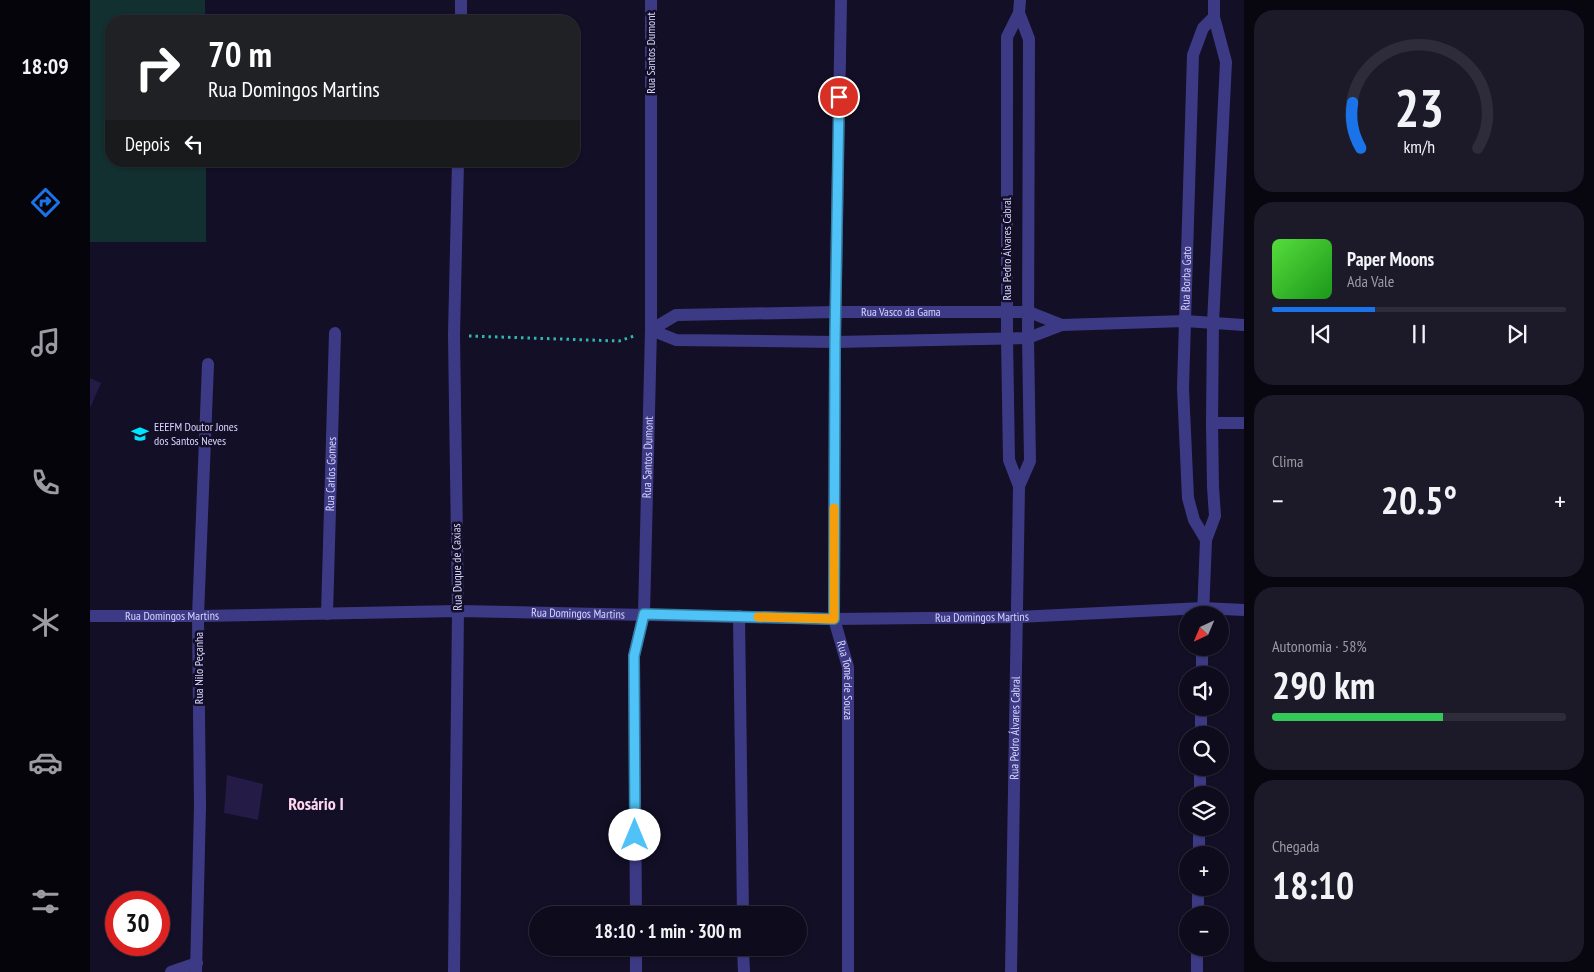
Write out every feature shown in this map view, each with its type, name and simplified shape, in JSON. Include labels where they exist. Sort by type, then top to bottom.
[{"type":"street","points":[[461,0],[461,15]]},
{"type":"street","name":"Rua Santos Dumont","points":[[636,906],[634,656],[644,614],[652,330],[651,0]]},
{"type":"street","name":"Rua Tomé de Souza","points":[[841,0],[835,342],[834,619],[848,667],[848,972]]},
{"type":"street","name":"Rua Pedro Álvares Cabral","points":[[1020,0],[1019,13],[1007,37],[1009,460],[1020,486]]},
{"type":"street","points":[[1203,606],[1206,540],[1215,516],[1212,423],[1214,323],[1226,62],[1214,17],[1214,0]]},
{"type":"street","name":"Rua Pedro Álvares Cabral","points":[[1011,972],[1020,486],[1030,461],[1028,338],[1029,39],[1019,13]]},
{"type":"street","name":"Rua Borba Gato","points":[[1206,540],[1194,520],[1188,498],[1183,388],[1193,55],[1203,28],[1214,17]]},
{"type":"street","name":"Rua Duque de Caxias","points":[[454,972],[458,611],[454,335],[458,167]]},
{"type":"street","name":"Rua Vasco da Gama","points":[[652,330],[676,315],[836,312],[1028,312],[1062,325]]},
{"type":"street","name":"Rua Vasco da Gama","points":[[652,330],[676,340],[835,342],[1028,338],[1062,325],[1185,321],[1244,325]]},
{"type":"street","name":"Rua Carlos Gomes","points":[[327,614],[335,333]]},
{"type":"street","name":"Rua Nilo Peçanha","points":[[196,967],[200,806],[198,616],[208,364]]},
{"type":"street","points":[[1212,423],[1244,423]]},
{"type":"street","name":"Rua Domingos Martins","points":[[1229,611],[1244,610]]},
{"type":"street","name":"Rua Domingos Martins","points":[[90,616],[458,611],[834,619],[1179,613]]},
{"type":"street","points":[[739,616],[743,906]]},
{"type":"street","points":[[636,956],[636,972]]},
{"type":"street","points":[[743,956],[744,972]]},
{"type":"street","points":[[1197,956],[1197,972]]},
{"type":"street","points":[[171,972],[196,967]]},
{"type":"path","points":[[454,335],[619,341],[652,330]]},
{"type":"green space","points":[[90,0],[205,0],[205,15],[105,15],[105,167],[206,167],[206,242],[90,242]]},
{"type":"building","points":[[90,378],[101,383],[90,408]]},
{"type":"building","points":[[227,775],[263,784],[258,820],[224,813]]},
{"type":"slow traffic","points":[[758,617],[834,619],[834,508]]},
{"type":"place","name":"EEEFM Doutor Jones dos Santos Neves","points":[[140,434]]},
{"type":"district","name":"Rosário I","points":[[316,804]]},
{"type":"route","points":[[635,835],[634,656],[644,614],[834,619],[835,342],[839,97]]}]
